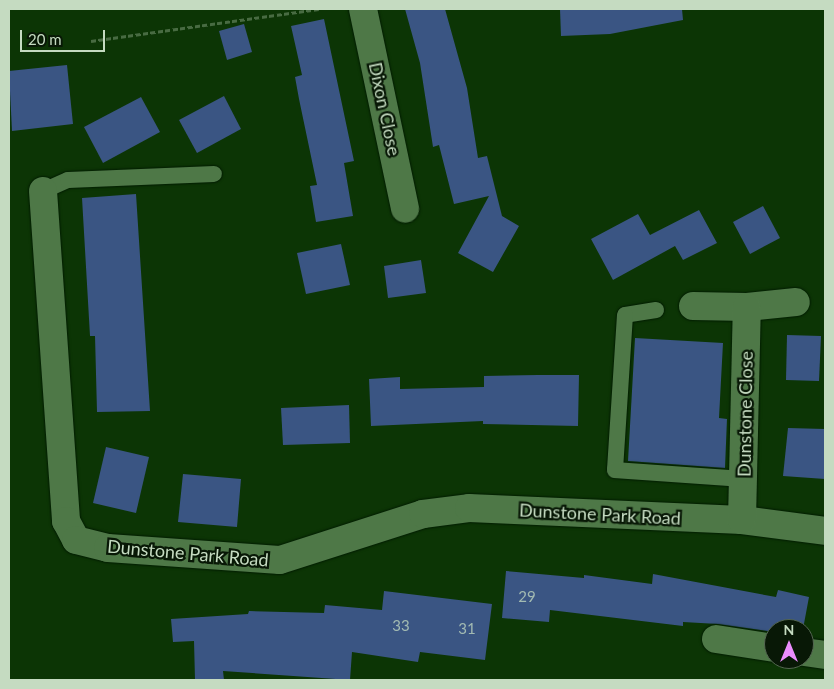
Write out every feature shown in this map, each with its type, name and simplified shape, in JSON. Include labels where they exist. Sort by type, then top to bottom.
[{"type":"street","name":"Dixon Close","points":[[363,9],[405,209]]},
{"type":"street","name":"Dunstone Park Road","points":[[43,191],[66,521],[76,540],[108,548],[280,560],[423,514],[469,508],[742,520],[825,531]]},
{"type":"street","points":[[693,306],[747,307],[796,302]]},
{"type":"street","name":"Dunstone Close","points":[[742,520],[747,307]]},
{"type":"street","points":[[716,639],[764,646]]},
{"type":"lane","points":[[43,191],[68,180],[214,174]]},
{"type":"lane","points":[[656,310],[624,315],[615,470],[743,479]]},
{"type":"path","points":[[91,41],[319,9]]},
{"type":"building","points":[[405,9],[445,9],[467,88],[478,158],[487,156],[502,216],[519,226],[493,272],[458,253],[489,196],[454,204],[439,145],[433,147],[420,63]]},
{"type":"building","points":[[560,9],[682,9],[683,20],[610,34],[561,36]]},
{"type":"building","points":[[324,19],[354,161],[344,163],[353,216],[316,222],[310,186],[317,185],[295,77],[302,75],[291,26]]},
{"type":"building","points":[[244,24],[252,52],[227,60],[219,31]]},
{"type":"building","points":[[67,65],[73,124],[12,131],[9,71]]},
{"type":"building","points":[[224,96],[241,129],[197,153],[179,120]]},
{"type":"building","points":[[141,97],[160,132],[103,163],[84,127]]},
{"type":"building","points":[[136,194],[150,411],[97,412],[95,336],[90,336],[82,198]]},
{"type":"building","points":[[763,206],[780,238],[750,254],[733,222]]},
{"type":"building","points":[[699,210],[717,243],[683,260],[675,246],[613,280],[591,239],[638,214],[650,235]]},
{"type":"building","points":[[341,244],[350,285],[306,294],[297,253]]},
{"type":"building","points":[[421,260],[426,293],[388,298],[384,266]]},
{"type":"building","points":[[787,335],[821,336],[819,381],[786,380]]},
{"type":"building","points":[[635,338],[723,343],[719,418],[727,419],[725,468],[628,461]]},
{"type":"building","points":[[579,375],[578,426],[483,424],[483,421],[371,426],[369,379],[400,377],[400,389],[484,387],[484,376]]},
{"type":"building","points":[[349,405],[350,443],[283,445],[281,408]]},
{"type":"building","points":[[788,428],[825,429],[825,479],[783,476]]},
{"type":"building","points":[[106,447],[149,457],[136,513],[93,503]]},
{"type":"building","points":[[183,474],[241,479],[237,527],[178,522]]},
{"type":"building","points":[[506,571],[584,578],[584,575],[652,584],[653,574],[776,597],[778,590],[809,597],[805,619],[764,619],[764,631],[718,624],[683,622],[683,626],[550,610],[549,622],[502,618]]},
{"type":"building","points":[[384,591],[492,604],[485,660],[420,652],[418,662],[352,652],[350,680],[223,671],[224,680],[195,680],[194,641],[173,642],[171,619],[248,614],[249,611],[324,613],[325,605],[382,610]]}]
